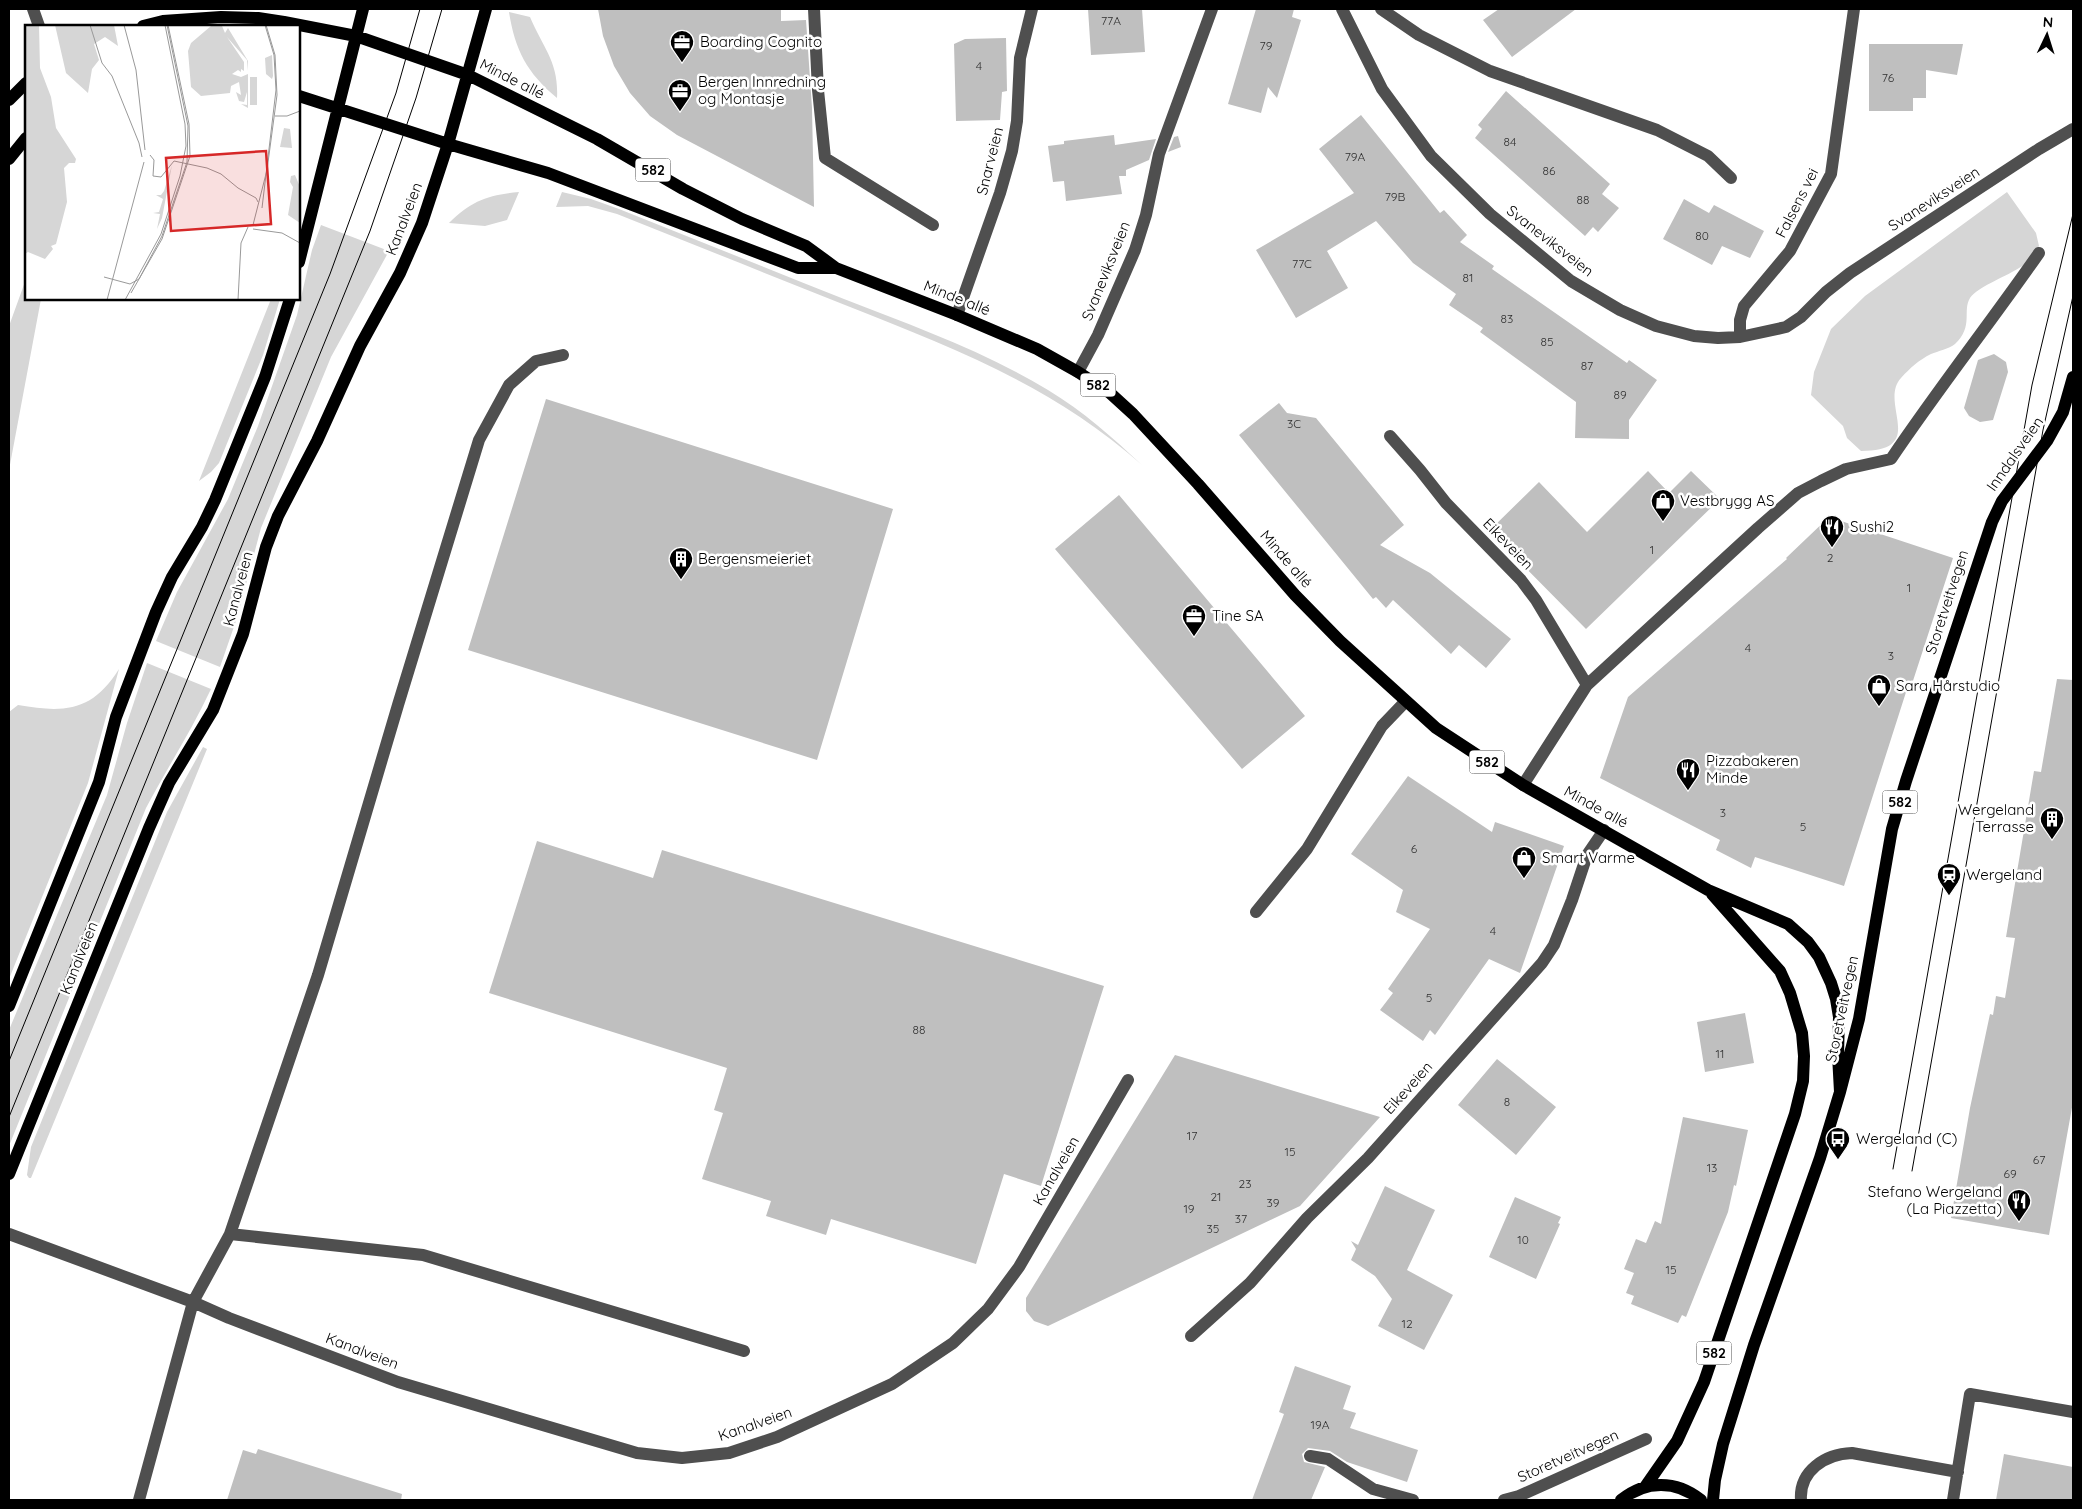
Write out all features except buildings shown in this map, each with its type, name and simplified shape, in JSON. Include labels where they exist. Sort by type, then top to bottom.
[{"type":"main road","points":[[300,258],[336,109],[363,9]]},
{"type":"main road","name":"Kanalveien","points":[[9,1174],[149,828],[169,783],[205,726],[216,703],[243,634],[266,547],[278,516],[317,441],[360,346],[403,265],[422,223],[448,144],[486,9]]},
{"type":"main road","name":"Minde allé","points":[[147,25],[163,21],[221,16],[258,18],[296,25]]},
{"type":"main road","name":"Minde allé","points":[[300,26],[356,36],[468,75],[606,144],[683,189],[734,215],[806,246],[836,268],[957,315],[1036,349],[1078,372],[1110,393],[1144,425],[1295,595],[1360,661],[1436,728],[1523,785],[1708,890],[1788,924],[1808,942],[1819,957],[1831,983],[1839,1017],[1838,1055],[1840,1092]]},
{"type":"main road","points":[[9,100],[25,84]]},
{"type":"main road","name":"Minde allé","points":[[300,96],[448,144],[548,173],[798,268],[836,268]]},
{"type":"main road","points":[[9,159],[25,139]]},
{"type":"main road","points":[[9,1006],[99,782],[116,717],[156,612],[172,577],[202,527],[215,500],[265,377],[290,300]]},
{"type":"main road","name":"Inndalsveien","points":[[1992,522],[2002,501],[2047,441],[2062,412],[2073,377]]},
{"type":"main road","name":"Storetveitvegen","points":[[1713,1500],[1715,1480],[1723,1444],[1748,1363],[1820,1158],[1840,1092],[1859,1020],[1892,829],[1912,762],[1992,522]]},
{"type":"main road","name":"Minde allé","points":[[1645,1487],[1677,1441],[1704,1382],[1794,1114],[1803,1081],[1804,1056],[1802,1033],[1790,993],[1780,971],[1708,890]]},
{"type":"main road","name":"582","points":[[1621,1500],[1631,1492],[1661,1484],[1677,1486],[1692,1492],[1701,1500]]},
{"type":"street","points":[[33,9],[39,25]]},
{"type":"street","points":[[814,9],[818,90],[825,158],[933,225]]},
{"type":"street","name":"Snarveien","points":[[957,315],[1000,193],[1012,151],[1017,121],[1020,58],[1032,9]]},
{"type":"street","name":"Svaneviksveien","points":[[1078,372],[1098,335],[1135,250],[1146,215],[1159,154],[1212,9]]},
{"type":"street","name":"Svaneviksveien","points":[[1342,9],[1382,89],[1431,156],[1490,214],[1571,281],[1620,310],[1656,326],[1694,336],[1740,337],[1786,326],[1801,317],[1826,292],[1859,268],[2039,149],[2073,129]]},
{"type":"street","points":[[1381,9],[1419,35],[1490,71],[1657,130],[1708,156],[1731,178]]},
{"type":"street","name":"Falsens vei","points":[[1740,337],[1740,320],[1744,306],[1790,252],[1831,174],[1854,9]]},
{"type":"street","points":[[1523,785],[1587,685],[1798,493],[1846,469],[1891,459],[1932,397],[1982,334],[2040,253]]},
{"type":"street","points":[[139,1500],[194,1302],[230,1234],[318,975],[479,440],[509,385],[536,361],[563,355]]},
{"type":"street","name":"Eikeveien","points":[[1390,436],[1446,503],[1520,580],[1536,600],[1556,637],[1587,685]]},
{"type":"street","points":[[1256,912],[1307,849],[1382,726],[1405,702]]},
{"type":"street","name":"Eikeveien","points":[[1191,1336],[1250,1283],[1307,1218],[1368,1158],[1542,963],[1554,945],[1587,855],[1604,830]]},
{"type":"street","name":"Kanalveien","points":[[9,1234],[194,1302],[229,1318],[398,1382],[637,1453],[682,1458],[729,1453],[777,1437],[892,1384],[953,1343],[988,1309],[1019,1267],[1128,1080]]},
{"type":"street","points":[[230,1234],[423,1255],[744,1351]]},
{"type":"street","points":[[1953,1500],[1970,1394],[2073,1412]]},
{"type":"street","name":"Storetveitvegen","points":[[1504,1500],[1520,1496],[1646,1439]]},
{"type":"street","points":[[1801,1500],[1804,1479],[1810,1470],[1824,1460],[1838,1454],[1852,1453],[1958,1472]]},
{"type":"street","points":[[1310,1456],[1328,1459],[1373,1489],[1413,1500]]},
{"type":"shaded area","points":[[509,12],[530,17],[553,65],[557,85],[557,98],[530,70],[524,60],[515,38]]},
{"type":"shaded area","points":[[519,192],[507,220],[485,226],[449,223],[465,209],[481,200]]},
{"type":"shaded area","points":[[562,192],[591,199],[619,209],[974,351],[1024,376],[1061,398],[1097,425],[1142,465],[1073,412],[1037,391],[964,354],[617,214],[588,206],[556,207]]},
{"type":"shaded area","points":[[2007,192],[2036,233],[2039,246],[2025,264],[1980,289],[1970,298],[1967,308],[1966,325],[1961,337],[1955,344],[1923,359],[1901,378],[1895,388],[1898,424],[1897,434],[1893,443],[1881,449],[1861,451],[1847,438],[1843,426],[1811,395],[1814,372],[1831,329],[1865,296]]},
{"type":"shaded area","points":[[321,225],[389,251],[331,357],[261,528],[237,618],[220,667],[156,641],[177,592],[228,499],[258,426],[297,315],[312,250]]},
{"type":"shaded area","points":[[25,282],[25,300],[41,300],[9,470],[9,326]]},
{"type":"shaded area","points":[[271,300],[280,300],[263,355],[219,463],[199,481]]},
{"type":"shaded area","points":[[147,663],[211,689],[146,808],[9,1146],[9,1030],[107,795],[127,723]]},
{"type":"shaded area","points":[[119,669],[88,783],[9,979],[9,712],[18,705],[49,709],[76,706],[98,694]]},
{"type":"shaded area","points":[[203,747],[207,749],[31,1178],[29,1178],[27,1175],[31,1147],[167,812]]},
{"type":"tram line","points":[[9,1061],[330,274],[396,93],[420,9]]},
{"type":"tram line","points":[[9,1117],[370,231],[416,98],[442,9]]},
{"type":"tram line","points":[[1893,1169],[2032,385],[2073,214]]},
{"type":"tram line","points":[[1912,1171],[2043,430],[2073,296]]},
{"type":"place","name":"Boarding Cognito","points":[[682,63]]},
{"type":"place","name":"Bergen Innredning og Montasje","points":[[680,112]]},
{"type":"place","name":"Vestbrygg AS","points":[[1663,522]]},
{"type":"place","name":"Sushi2","points":[[1832,548]]},
{"type":"place","name":"Bergensmeieriet","points":[[681,580]]},
{"type":"place","name":"Tine SA","points":[[1194,637]]},
{"type":"place","name":"Sara Hårstudio","points":[[1879,707]]},
{"type":"place","name":"Pizzabakeren Minde","points":[[1688,791]]},
{"type":"place","name":"Wergeland Terrasse","points":[[2052,840]]},
{"type":"place","name":"Smart Varme","points":[[1524,879]]},
{"type":"place","name":"Wergeland","points":[[1949,896]]},
{"type":"place","name":"Wergeland (C)","points":[[1838,1160]]},
{"type":"place","name":"Stefano Wergeland (La Piazzetta)","points":[[2019,1222]]}]
